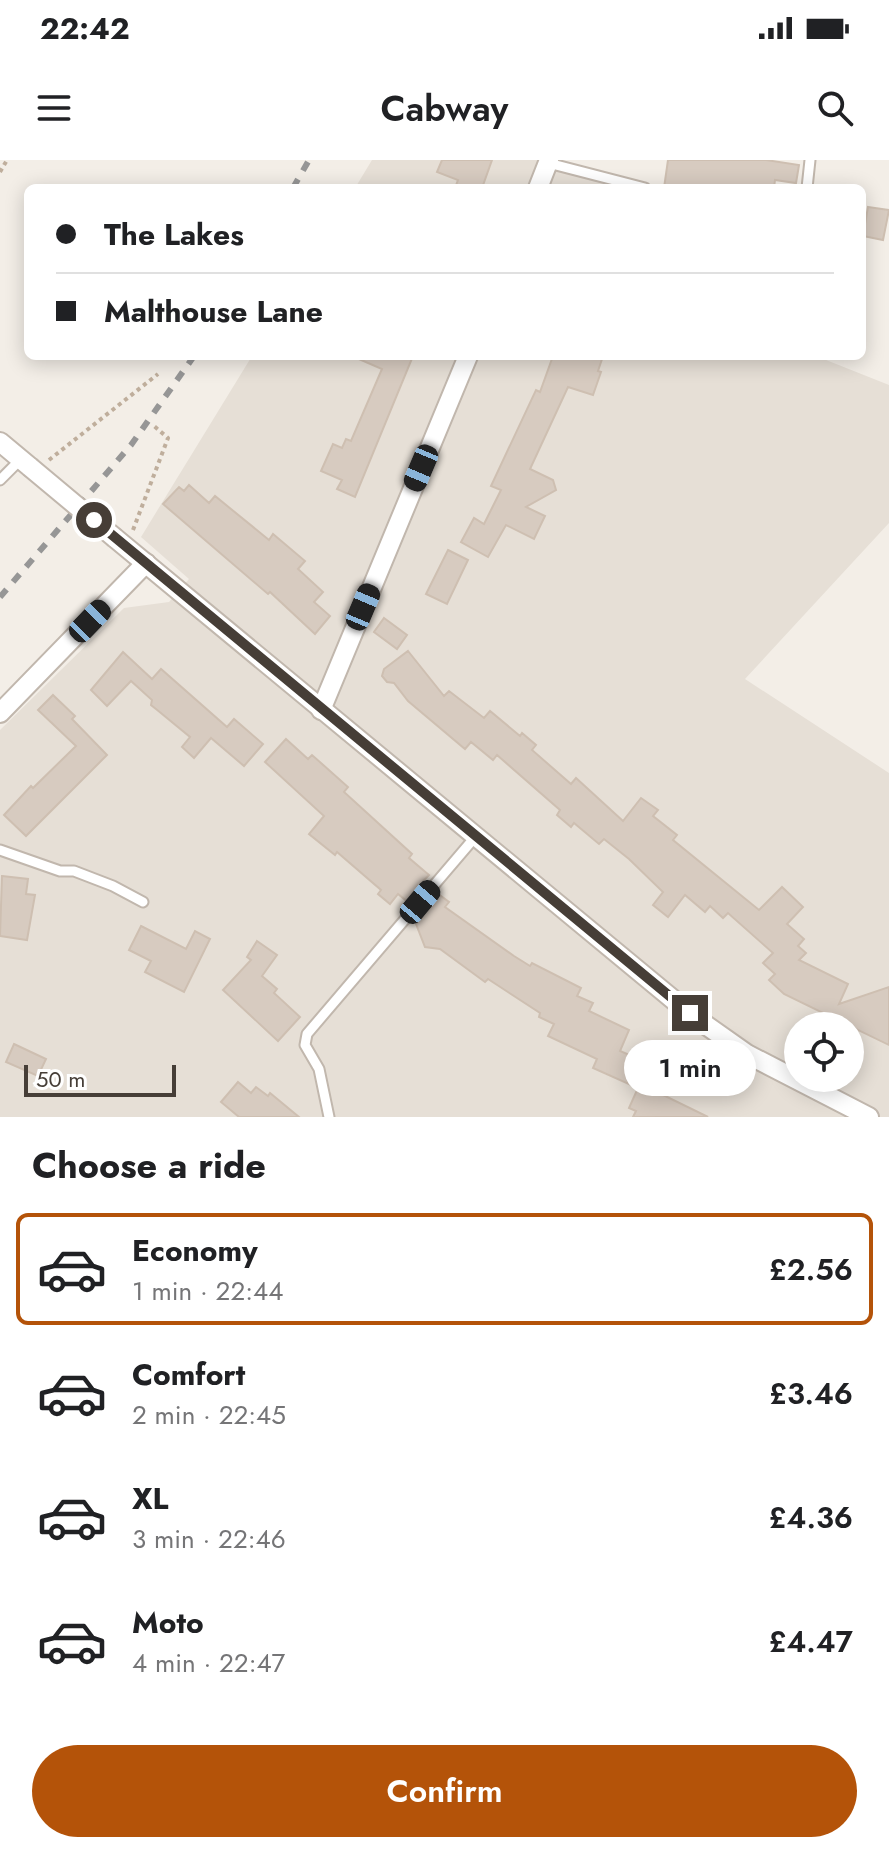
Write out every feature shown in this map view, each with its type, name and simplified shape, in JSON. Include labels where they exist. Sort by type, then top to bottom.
[{"type":"street","points":[[540,184],[549,162]]},
{"type":"street","points":[[321,710],[466,360]]},
{"type":"street","points":[[0,442],[123,537],[146,563],[693,1016],[739,1049],[869,1117]]},
{"type":"street","points":[[0,713],[146,563]]},
{"type":"lane","points":[[807,184],[810,160]]},
{"type":"lane","points":[[549,162],[572,164],[633,184]]},
{"type":"lane","points":[[0,480],[31,463]]},
{"type":"lane","points":[[329,1117],[319,1069],[305,1045],[307,1034],[476,836]]},
{"type":"lane","points":[[0,850],[60,871],[74,871],[143,902]]},
{"type":"path","points":[[0,172],[7,160]]},
{"type":"path","points":[[31,463],[158,374]]},
{"type":"path","points":[[123,537],[168,438],[154,426]]},
{"type":"shaded area","points":[[372,160],[539,160],[540,164],[610,184],[357,184]]},
{"type":"shaded area","points":[[250,360],[826,360],[889,385],[889,523],[745,679],[889,773],[889,1117],[0,1117],[0,730],[124,608],[169,602],[189,579],[141,537]]},
{"type":"building","points":[[442,160],[492,160],[483,184],[456,184],[458,180],[437,172]]},
{"type":"building","points":[[668,160],[766,160],[799,165],[796,183],[775,180],[774,184],[665,184]]},
{"type":"building","points":[[868,207],[889,210],[883,240],[866,237]]},
{"type":"building","points":[[361,360],[411,360],[355,497],[337,489],[342,480],[321,471],[333,444],[342,448],[346,439],[351,441],[382,369]]},
{"type":"building","points":[[552,360],[602,360],[593,395],[568,387],[530,469],[553,480],[556,490],[526,507],[545,516],[534,539],[506,525],[488,557],[461,542],[474,518],[484,524],[501,490],[491,486],[536,390],[540,392]]},
{"type":"building","points":[[189,485],[209,503],[215,496],[269,540],[273,534],[305,561],[298,569],[323,592],[314,602],[330,616],[315,634],[270,592],[268,594],[163,504],[179,487],[184,491]]},
{"type":"building","points":[[448,550],[468,560],[447,604],[426,594]]},
{"type":"building","points":[[384,618],[407,635],[397,649],[374,632]]},
{"type":"building","points":[[408,651],[444,696],[449,691],[484,718],[490,711],[520,736],[522,733],[536,745],[532,750],[571,784],[576,778],[623,821],[641,798],[658,810],[653,816],[677,835],[673,840],[759,910],[782,887],[803,907],[787,924],[804,939],[798,946],[806,953],[799,960],[848,984],[839,1004],[889,987],[889,1045],[864,1033],[864,1012],[821,1012],[784,994],[769,980],[775,974],[763,963],[773,953],[728,913],[723,918],[710,906],[705,912],[685,895],[668,917],[653,905],[663,892],[629,859],[604,839],[599,844],[574,823],[571,827],[557,815],[560,810],[497,755],[493,760],[471,742],[465,749],[408,701],[394,683],[387,682],[382,676],[384,669]]},
{"type":"building","points":[[123,652],[152,679],[161,669],[227,727],[234,719],[263,744],[244,766],[211,738],[194,758],[182,747],[190,737],[151,705],[152,700],[131,681],[107,706],[91,690]]},
{"type":"building","points":[[53,695],[107,755],[26,836],[4,815],[76,746],[38,710]]},
{"type":"building","points":[[286,739],[308,759],[312,755],[348,787],[344,792],[412,854],[409,858],[429,875],[409,903],[398,894],[390,904],[378,894],[381,890],[337,852],[335,855],[309,834],[324,816],[265,762]]},
{"type":"building","points":[[2,876],[28,879],[26,894],[35,895],[27,940],[0,936]]},
{"type":"building","points":[[437,893],[449,902],[445,907],[514,956],[581,988],[577,996],[593,1003],[589,1011],[629,1030],[620,1051],[650,1064],[652,1058],[673,1069],[661,1094],[708,1117],[633,1117],[636,1111],[629,1108],[638,1088],[593,1068],[597,1059],[548,1036],[554,1024],[539,1017],[540,1013],[488,979],[485,982],[440,949],[425,947],[416,924],[423,916],[420,913]]},
{"type":"building","points":[[141,926],[186,949],[195,931],[210,939],[184,992],[145,972],[151,961],[129,950]]},
{"type":"building","points":[[257,941],[277,955],[262,976],[277,989],[274,993],[300,1017],[278,1041],[223,990],[251,960],[247,957]]},
{"type":"building","points":[[14,1044],[46,1059],[38,1076],[6,1062]]},
{"type":"building","points":[[238,1082],[251,1093],[256,1087],[268,1096],[270,1093],[299,1117],[239,1117],[221,1102]]},
{"type":"railway","points":[[295,184],[309,160]]},
{"type":"railway","points":[[0,597],[131,445],[191,360]]},
{"type":"route","points":[[94,520],[690,1013]]}]
